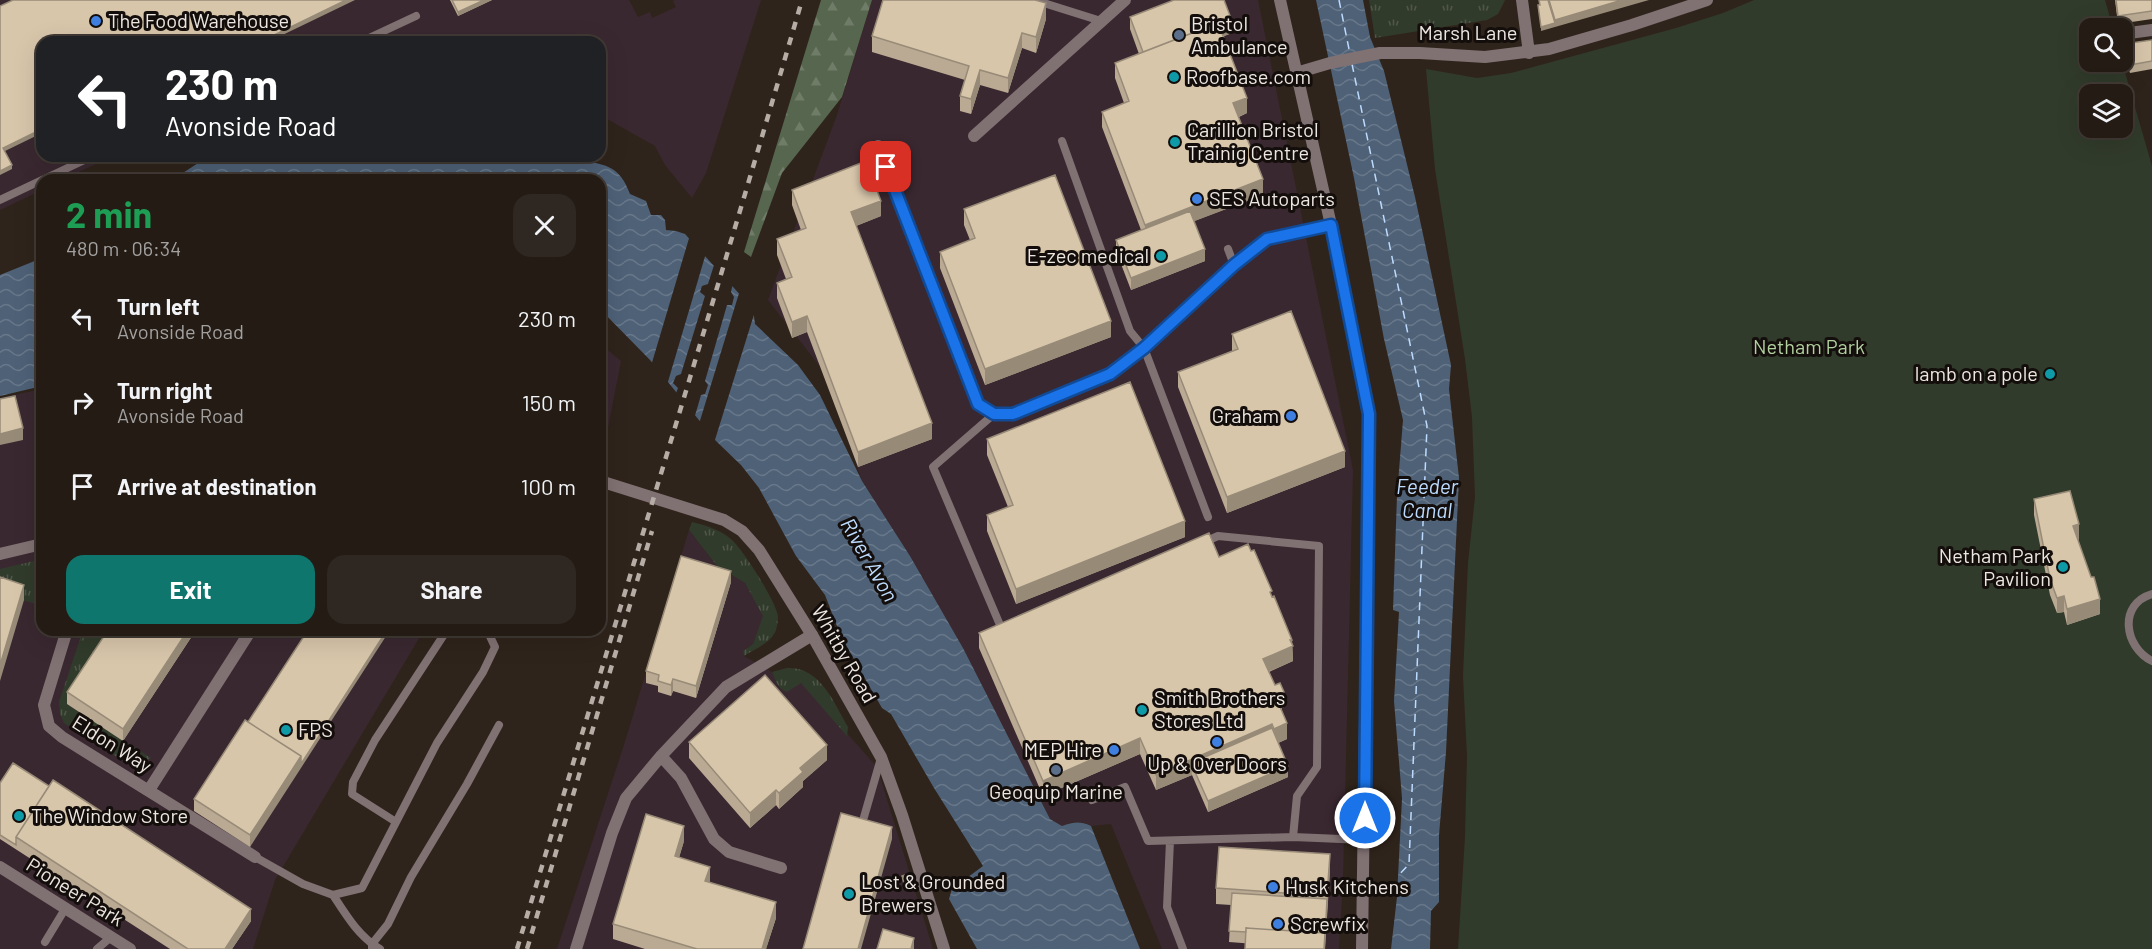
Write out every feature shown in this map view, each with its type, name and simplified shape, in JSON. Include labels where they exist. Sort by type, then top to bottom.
[{"type":"street","points":[[974,136],[1125,0]]},
{"type":"street","points":[[1280,0],[1331,225],[1369,414],[1362,949]]},
{"type":"street","points":[[1522,0],[1529,53]]},
{"type":"street","name":"Marsh Lane","points":[[1296,73],[1330,63],[1380,53],[1485,57],[1529,53],[1632,26],[1707,0]]},
{"type":"street","points":[[2133,33],[2152,30]]},
{"type":"street","points":[[878,146],[978,404],[994,414],[1013,414],[1110,374],[1144,348],[1234,265],[1267,239],[1331,225]]},
{"type":"street","name":"Whitby Road","points":[[606,483],[724,520],[742,531],[759,550],[812,635],[881,757],[945,949]]},
{"type":"street","points":[[0,554],[36,545]]},
{"type":"street","points":[[576,949],[612,832],[626,798],[661,756],[726,687],[812,635]]},
{"type":"street","name":"Eldon Way","points":[[65,636],[44,705],[48,726],[62,737],[255,857]]},
{"type":"street","name":"Eldon Way","points":[[149,790],[247,636]]},
{"type":"street","points":[[661,756],[681,778],[714,838],[729,852],[781,868]]},
{"type":"street","name":"Pioneer Park","points":[[0,867],[130,949]]},
{"type":"lane","points":[[1034,0],[1101,21]]},
{"type":"lane","points":[[373,36],[416,16]]},
{"type":"lane","points":[[1062,141],[1130,331],[1144,348],[1208,517]]},
{"type":"lane","points":[[55,174],[80,162]]},
{"type":"lane","points":[[0,200],[36,183]]},
{"type":"lane","points":[[1228,249],[1234,265]]},
{"type":"lane","points":[[994,414],[933,467],[1000,625]]},
{"type":"lane","points":[[1197,545],[1218,536],[1319,546],[1317,767],[1297,796],[1293,837]]},
{"type":"lane","points":[[2152,594],[2140,600],[2133,610],[2128,626],[2132,643],[2142,656],[2152,661]]},
{"type":"lane","points":[[396,822],[352,794],[353,782],[375,740],[443,636]]},
{"type":"lane","points":[[255,857],[303,884],[333,895],[362,888],[437,742],[487,664],[495,647],[490,636]]},
{"type":"lane","points":[[333,895],[352,924],[374,947],[411,877],[467,784],[499,725]]},
{"type":"lane","points":[[864,817],[881,757]]},
{"type":"lane","points":[[1092,800],[1125,787],[1148,842],[1293,837],[1365,840]]},
{"type":"lane","points":[[1170,841],[1167,907],[1183,949]]},
{"type":"lane","points":[[45,942],[65,909]]},
{"type":"lane","points":[[97,949],[111,937]]},
{"type":"shaded area","points":[[0,0],[629,0],[638,17],[650,12],[652,18],[676,7],[673,1],[675,0],[761,0],[706,173],[692,198],[665,165],[655,146],[606,118],[606,36],[36,36],[36,162],[100,162],[75,174],[36,174],[36,193],[0,210]]},
{"type":"shaded area","points":[[872,0],[1258,0],[1353,470],[1343,880],[1339,949],[1162,949],[1111,824],[1091,826],[1073,822],[1062,826],[1050,819],[963,648],[910,556],[862,481],[825,373],[768,300],[837,115]]},
{"type":"shaded area","points":[[606,349],[621,361],[606,438]]},
{"type":"shaded area","points":[[36,390],[36,636],[420,636],[275,880],[253,949],[0,949],[0,398]]},
{"type":"shaded area","points":[[689,530],[717,566],[745,583],[764,615],[753,644],[743,651],[744,656],[772,672],[778,686],[787,691],[801,682],[877,767],[933,949],[557,949],[624,745]]},
{"type":"green space","points":[[821,0],[872,0],[842,97],[782,173],[751,257],[744,252]]},
{"type":"green space","points":[[1369,0],[1505,0],[1498,14],[1487,20],[1375,38]]},
{"type":"green space","name":"Netham Park","points":[[1754,0],[2105,0],[2110,18],[2079,18],[2079,72],[2125,72],[2128,84],[2079,84],[2079,138],[2133,138],[2133,100],[2152,166],[2152,949],[1458,949],[1467,756],[1463,676],[1468,563],[1475,497],[1472,417],[1435,169],[1426,69],[1477,78],[1511,73],[1676,28]]},
{"type":"green space","points":[[692,522],[719,531],[733,541],[759,577],[776,609],[778,620],[774,635],[744,656],[743,651],[753,644],[763,616],[745,583],[717,566],[689,530]]},
{"type":"green space","points":[[36,560],[36,604],[0,593],[0,569]]},
{"type":"green space","points":[[81,636],[111,636],[67,704],[151,758],[138,765],[128,764],[64,723],[60,714],[59,702]]},
{"type":"green space","points":[[787,668],[799,669],[808,673],[825,688],[848,727],[847,736],[801,683],[787,692],[779,686],[772,672]]},
{"type":"water","name":"Feeder Canal","points":[[1316,0],[1363,0],[1370,37],[1384,71],[1415,197],[1451,365],[1449,389],[1459,478],[1446,752],[1439,835],[1439,902],[1431,911],[1430,949],[1391,949],[1397,897],[1402,798],[1394,701],[1399,612],[1393,610],[1397,496],[1403,420],[1384,339],[1354,178]]},
{"type":"water","name":"River Avon","points":[[200,162],[590,162],[606,166],[617,173],[630,194],[646,201],[651,215],[661,215],[665,220],[666,230],[685,234],[753,309],[755,324],[798,365],[820,395],[862,481],[910,556],[963,648],[1050,819],[1062,826],[1083,823],[1091,826],[1140,949],[977,949],[949,899],[952,889],[983,866],[891,714],[882,708],[840,634],[825,595],[796,556],[759,488],[741,465],[716,441],[650,360],[606,315],[606,174],[181,174]]},
{"type":"water","points":[[36,260],[36,387],[0,396],[0,275]]},
{"type":"pier","points":[[690,235],[706,253],[667,385],[651,366]]},
{"type":"pier","points":[[715,262],[733,283],[731,292],[734,297],[732,305],[727,305],[705,381],[708,385],[705,394],[701,395],[694,419],[675,396],[678,388],[673,383],[676,376],[681,374],[705,296],[700,292],[702,286],[708,284]]},
{"type":"pier","points":[[740,290],[756,308],[714,443],[699,424]]},
{"type":"building","points":[[13,0],[346,0],[272,36],[36,36],[36,132],[3,148],[12,165],[0,171],[0,6]]},
{"type":"building","points":[[452,0],[484,0],[458,12]]},
{"type":"building","points":[[883,0],[1035,0],[1046,3],[1036,37],[1022,33],[1008,78],[980,70],[971,99],[960,96],[969,66],[872,36]]},
{"type":"building","name":"Bristol Ambulance","points":[[1174,0],[1224,0],[1232,21],[1220,26],[1218,23],[1143,52],[1130,17]]},
{"type":"building","points":[[1539,0],[1548,0],[1555,23],[1541,27]]},
{"type":"building","points":[[1549,0],[1622,0],[1555,20]]},
{"type":"building","points":[[2116,0],[2152,0],[2152,11],[2118,16]]},
{"type":"building","points":[[1218,23],[1247,98],[1233,103],[1263,179],[1145,225],[1102,112],[1129,101],[1115,63]]},
{"type":"building","points":[[2152,40],[2152,61],[2133,64],[2133,43]]},
{"type":"building","points":[[866,161],[881,201],[851,212],[932,423],[858,452],[807,316],[792,322],[777,283],[792,277],[777,239],[806,228],[792,190]]},
{"type":"building","points":[[1055,175],[1111,321],[985,369],[940,252],[975,238],[964,209]]},
{"type":"building","name":"E-zec medical","points":[[1190,211],[1205,249],[1131,278],[1116,240]]},
{"type":"building","points":[[1291,311],[1345,451],[1227,497],[1178,372],[1238,349],[1232,334]]},
{"type":"building","points":[[1130,382],[1185,521],[1016,589],[987,515],[1013,505],[987,439]]},
{"type":"building","points":[[15,396],[23,428],[0,434],[0,399]]},
{"type":"building","name":"Netham Park Pavilion","points":[[2070,491],[2079,524],[2073,526],[2091,577],[2094,577],[2100,599],[2067,609],[2064,596],[2057,598],[2050,579],[2034,499]]},
{"type":"building","points":[[1209,533],[1219,557],[1248,544],[1251,551],[1254,550],[1272,591],[1270,592],[1272,597],[1274,596],[1293,646],[1263,659],[1275,685],[1280,683],[1284,692],[1280,694],[1282,700],[1278,702],[1287,723],[1274,729],[1272,724],[1156,775],[1140,738],[1043,781],[979,633]]},
{"type":"building","points":[[681,556],[731,571],[696,686],[673,679],[671,685],[658,681],[659,675],[646,671]]},
{"type":"building","points":[[0,577],[24,585],[0,665]]},
{"type":"building","points":[[104,636],[184,636],[123,729],[67,692]]},
{"type":"building","points":[[304,636],[383,636],[301,764],[301,756],[248,722]]},
{"type":"building","points":[[765,675],[827,745],[800,768],[803,772],[779,793],[776,790],[750,813],[689,742]]},
{"type":"building","points":[[245,720],[301,756],[250,835],[194,799]]},
{"type":"building","points":[[1272,728],[1288,766],[1208,801],[1191,763]]},
{"type":"building","name":"The Window Store","points":[[13,763],[49,786],[16,837],[16,845],[0,835],[0,783]]},
{"type":"building","points":[[53,780],[251,909],[225,949],[188,949],[16,837]]},
{"type":"building","name":"Lost & Grounded Brewers","points":[[841,813],[892,827],[858,949],[803,949]]},
{"type":"building","points":[[646,814],[684,826],[675,856],[710,867],[705,881],[776,902],[762,949],[697,949],[613,924]]},
{"type":"building","name":"Husk Kitchens","points":[[1219,847],[1330,854],[1327,896],[1216,888]]},
{"type":"building","points":[[908,874],[911,885],[905,887],[902,876]]},
{"type":"building","name":"Screwfix","points":[[1232,893],[1327,899],[1325,937],[1325,933],[1246,928],[1246,932],[1229,931]]},
{"type":"building","points":[[1246,928],[1325,933],[1324,949],[1245,949]]},
{"type":"building","points":[[883,929],[914,938],[911,949],[877,949]]},
{"type":"ferry route","points":[[1339,0],[1350,54]]},
{"type":"ferry route","points":[[1352,64],[1427,426],[1409,864],[1398,876]]},
{"type":"railway","points":[[517,949],[802,0]]},
{"type":"railway","points":[[527,949],[652,531]]},
{"type":"place","name":"The Food Warehouse","points":[[96,21]]},
{"type":"place","name":"Bristol Ambulance","points":[[1179,35]]},
{"type":"place","name":"Roofbase.com","points":[[1174,77]]},
{"type":"place","name":"Carillion Bristol Trainig Centre","points":[[1175,142]]},
{"type":"place","name":"SES Autoparts","points":[[1197,199]]},
{"type":"place","name":"E-zec medical","points":[[1161,256]]},
{"type":"place","name":"lamb on a pole","points":[[2050,374]]},
{"type":"place","name":"Graham","points":[[1291,416]]},
{"type":"place","name":"Netham Park Pavilion","points":[[2063,567]]},
{"type":"place","name":"Smith Brothers Stores Ltd","points":[[1142,710]]},
{"type":"place","name":"FPS","points":[[286,730]]},
{"type":"place","name":"Up & Over Doors","points":[[1217,742]]},
{"type":"place","name":"MEP Hire","points":[[1114,750]]},
{"type":"place","name":"Geoquip Marine","points":[[1056,770]]},
{"type":"place","name":"The Window Store","points":[[19,816]]},
{"type":"place","name":"Husk Kitchens","points":[[1273,887]]},
{"type":"place","name":"Lost & Grounded Brewers","points":[[849,894]]},
{"type":"place","name":"Screwfix","points":[[1278,924]]},
{"type":"route","points":[[886,167],[978,404],[994,414],[1013,414],[1110,374],[1144,348],[1234,265],[1267,239],[1331,225],[1369,414],[1365,818]]}]
